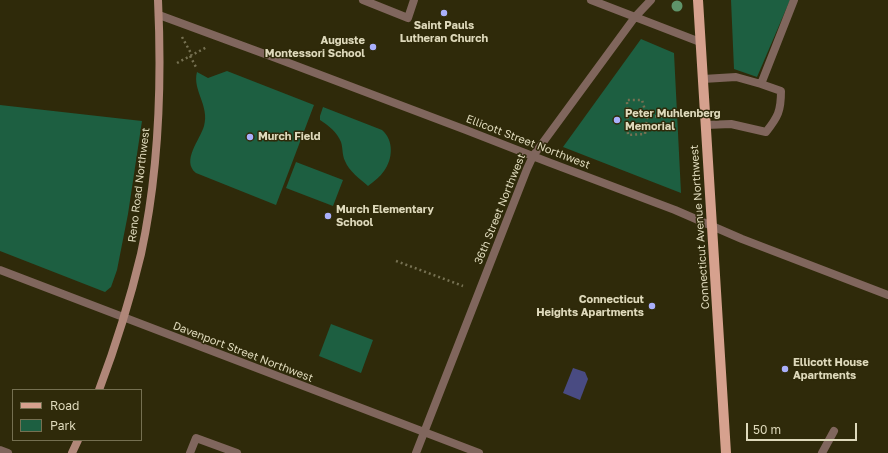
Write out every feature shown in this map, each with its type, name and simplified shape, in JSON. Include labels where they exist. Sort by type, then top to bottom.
[{"type":"main road","name":"Reno Road Northwest","points":[[99,389],[124,318],[141,253],[154,174],[158,130],[160,79],[158,0]]},
{"type":"main road","name":"Connecticut Avenue Northwest","points":[[698,0],[726,453]]},
{"type":"main road","points":[[72,453],[78,441]]},
{"type":"street","points":[[363,0],[408,18],[414,0]]},
{"type":"street","points":[[591,0],[700,42]]},
{"type":"street","name":"36th Street Northwest","points":[[416,453],[533,156],[635,17],[651,0]]},
{"type":"street","points":[[761,84],[794,0]]},
{"type":"street","name":"Ellicott Street Northwest","points":[[159,15],[675,210],[742,239],[888,295]]},
{"type":"street","points":[[703,79],[736,77],[781,91],[781,105],[779,113],[766,132],[731,124],[706,125]]},
{"type":"street","name":"Davenport Street Northwest","points":[[0,270],[479,453]]},
{"type":"street","points":[[822,453],[834,431]]},
{"type":"street","points":[[190,453],[196,438],[237,453]]},
{"type":"street","points":[[0,450],[8,453]]},
{"type":"path","points":[[182,37],[196,67]]},
{"type":"path","points":[[177,63],[207,47]]},
{"type":"path","points":[[627,100],[642,100],[647,117],[645,134],[628,135],[627,100]]},
{"type":"path","points":[[647,117],[679,115]]},
{"type":"path","points":[[396,261],[463,286]]},
{"type":"green space","points":[[731,0],[790,0],[757,77],[734,69]]},
{"type":"green space","points":[[641,39],[674,53],[681,193],[563,147]]},
{"type":"green space","name":"Murch Field","points":[[227,71],[314,105],[276,205],[196,173],[190,163],[193,150],[202,132],[205,119],[205,112],[197,85],[197,72],[208,78]]},
{"type":"green space","points":[[0,105],[142,121],[128,214],[117,270],[111,287],[105,292],[0,251]]},
{"type":"green space","points":[[323,107],[382,130],[389,139],[391,150],[387,166],[381,175],[368,186],[355,175],[347,165],[343,156],[341,142],[335,132],[320,120]]},
{"type":"green space","points":[[296,162],[343,180],[333,206],[286,188]]},
{"type":"green space","points":[[331,324],[373,340],[361,373],[319,356]]},
{"type":"water","points":[[573,368],[585,372],[588,379],[580,400],[563,393]]},
{"type":"place","name":"Saint Pauls Lutheran Church","points":[[444,13]]},
{"type":"place","name":"Auguste Montessori School","points":[[373,47]]},
{"type":"place","name":"Peter Muhlenberg Memorial","points":[[617,120]]},
{"type":"place","name":"Murch Field","points":[[250,137]]},
{"type":"place","name":"Murch Elementary School","points":[[328,216]]},
{"type":"place","name":"Connecticut Heights Apartments","points":[[652,306]]},
{"type":"place","name":"Ellicott House Apartments","points":[[785,369]]}]
